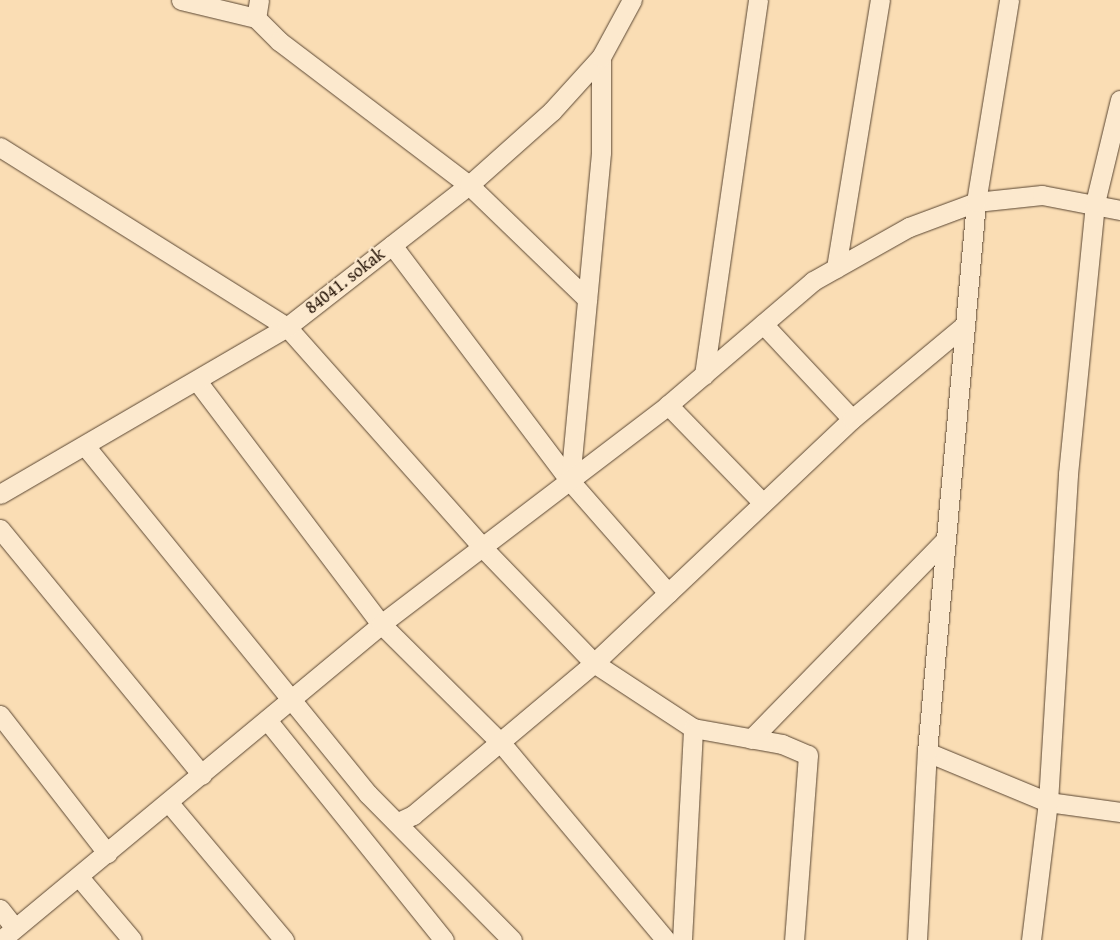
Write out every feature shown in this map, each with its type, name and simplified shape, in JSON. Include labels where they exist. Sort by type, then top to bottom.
[{"type":"street","points":[[181,0],[257,9],[279,41],[469,185],[587,299]]},
{"type":"street","name":"84041. sokak","points":[[0,494],[86,447],[287,327],[469,185],[552,111],[600,57],[632,0]]},
{"type":"street","points":[[704,374],[758,0]]},
{"type":"street","points":[[836,268],[880,0]]},
{"type":"street","points":[[917,940],[927,752],[976,202],[1009,0]]},
{"type":"street","points":[[570,481],[601,152],[600,57]]},
{"type":"street","points":[[1031,940],[1048,802],[1068,474],[1096,203],[1120,100]]},
{"type":"street","points":[[0,147],[287,327],[483,548],[594,663],[693,728],[751,739],[808,755],[794,940]]},
{"type":"street","points":[[0,909],[8,934],[202,776],[381,624],[668,405],[813,280],[909,227],[976,202],[1042,195],[1096,203],[1120,210]]},
{"type":"street","points":[[392,245],[570,481],[668,593]]},
{"type":"street","points":[[763,324],[852,419]]},
{"type":"street","points":[[398,822],[413,815],[594,663],[852,419],[965,325]]},
{"type":"street","points":[[197,381],[381,624],[501,743],[666,940]]},
{"type":"street","points":[[668,405],[763,503]]},
{"type":"street","points":[[86,447],[290,701],[368,794],[398,822],[512,940]]},
{"type":"street","points":[[0,529],[202,776]]},
{"type":"street","points":[[751,739],[946,538]]},
{"type":"street","points":[[0,715],[107,853]]},
{"type":"street","points":[[267,720],[444,940]]},
{"type":"street","points":[[682,940],[693,728]]},
{"type":"street","points":[[927,752],[1048,802],[1120,812]]},
{"type":"street","points":[[169,803],[284,940]]},
{"type":"street","points":[[79,876],[132,940]]}]
